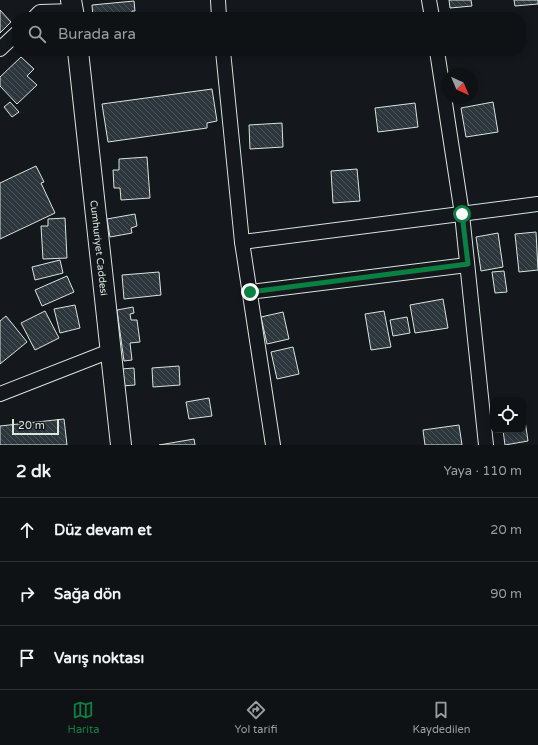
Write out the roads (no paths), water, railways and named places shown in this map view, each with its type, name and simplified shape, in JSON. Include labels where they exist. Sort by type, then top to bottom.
[{"type":"main road","name":"Cumhuriyet Caddesi","points":[[79,56],[121,445]]},
{"type":"street","points":[[218,0],[219,12]]},
{"type":"street","points":[[429,0],[431,12]]},
{"type":"street","points":[[40,12],[73,9]]},
{"type":"street","points":[[0,49],[12,38]]},
{"type":"street","points":[[223,56],[242,242],[273,445]]},
{"type":"street","points":[[438,56],[462,214],[486,445]]},
{"type":"street","points":[[242,242],[538,204]]},
{"type":"street","points":[[250,292],[468,264]]},
{"type":"street","points":[[0,394],[110,350]]}]
